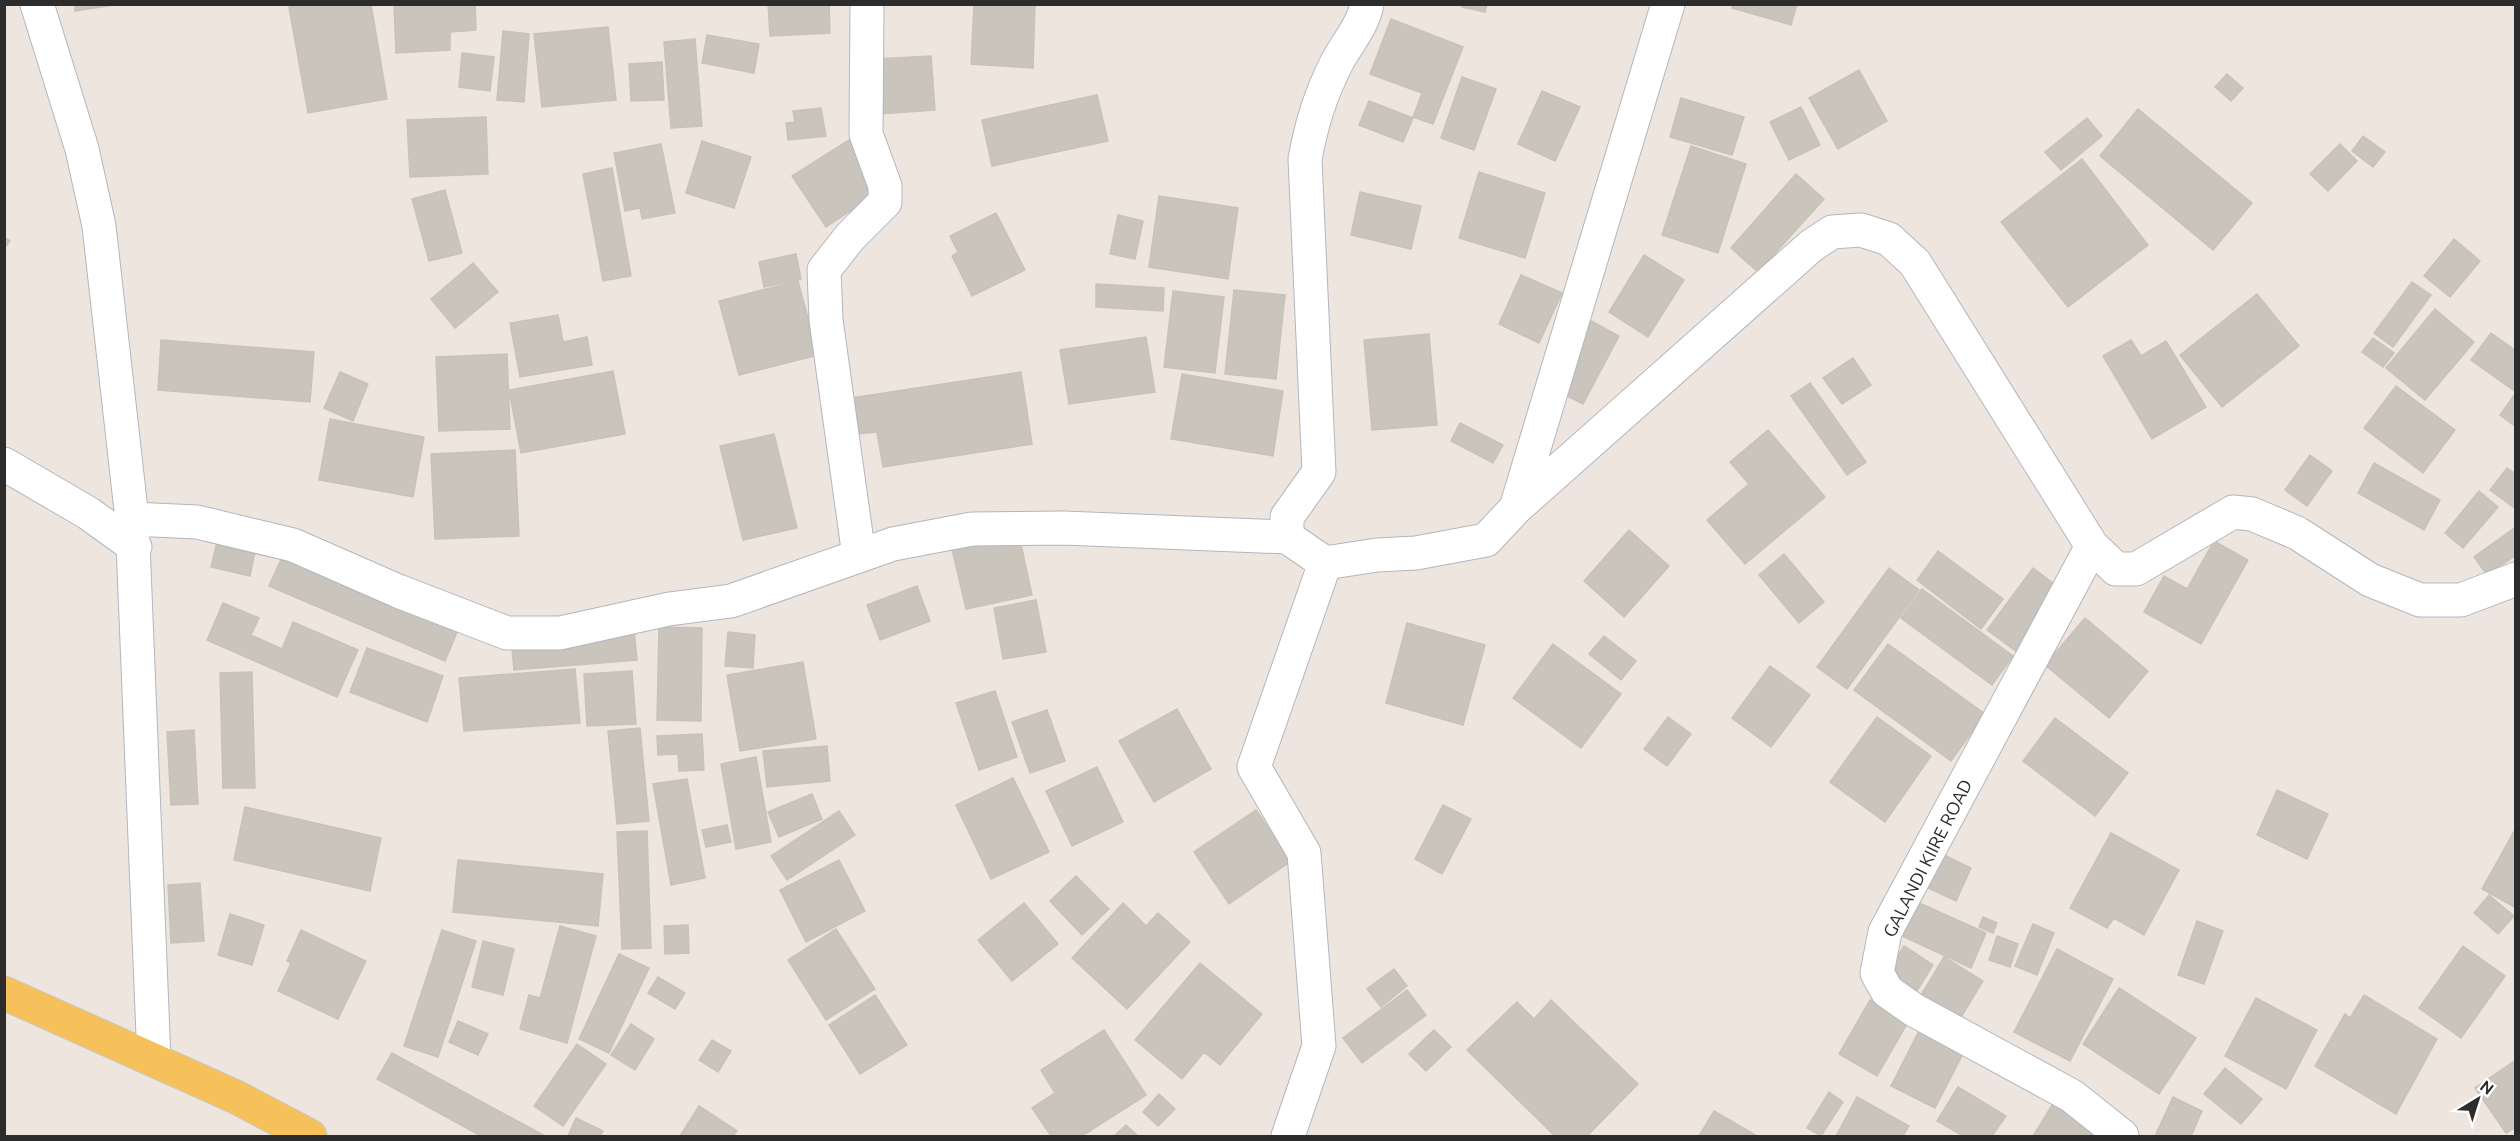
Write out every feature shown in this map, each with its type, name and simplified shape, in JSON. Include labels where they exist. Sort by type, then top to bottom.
[{"type":"main road","points":[[4,993],[236,1097],[310,1137]]},
{"type":"street","points":[[37,4],[82,149],[99,226],[133,533],[154,1060]]},
{"type":"street","points":[[859,556],[826,320],[824,270],[850,237],[885,201],[885,186],[866,134],[867,4]]},
{"type":"street","points":[[1287,537],[1287,517],[1319,472],[1305,159],[1314,114],[1338,61],[1365,14],[1367,4]]},
{"type":"street","points":[[1516,508],[1668,4]]},
{"type":"street","points":[[4,464],[88,513],[133,533],[197,522],[293,545],[398,591],[507,633],[560,633],[669,609],[731,601],[893,544],[972,529],[1064,528],[1287,537],[1325,563],[1377,555],[1416,553],[1486,540],[1516,508],[1811,246],[1832,232],[1861,230],[1889,239],[1915,263],[2092,546],[2116,569],[2136,570],[2233,512],[2252,514],[2297,533],[2370,580],[2420,600],[2462,600],[2516,579]]},
{"type":"street","name":"GALANDI KIIRE ROAD","points":[[2092,546],[1886,932],[1877,974],[1887,991],[1914,1010],[2072,1096],[2122,1137]]},
{"type":"street","points":[[1288,1137],[1319,1046],[1305,854],[1254,767],[1325,563]]},
{"type":"building","points":[[75,4],[120,4],[75,11]]},
{"type":"building","points":[[304,4],[371,4],[387,99],[308,113],[289,7]]},
{"type":"building","points":[[394,4],[475,4],[476,30],[450,32],[450,50],[396,53]]},
{"type":"building","points":[[768,4],[829,4],[830,33],[770,36]]},
{"type":"building","points":[[974,4],[1035,4],[1033,68],[971,64]]},
{"type":"building","points":[[1463,4],[1487,4],[1485,12],[1462,7]]},
{"type":"building","points":[[1733,4],[1797,4],[1791,25],[1732,8]]},
{"type":"building","points":[[1391,19],[1463,47],[1433,124],[1413,117],[1422,93],[1370,74]]},
{"type":"building","points":[[608,27],[616,100],[542,107],[534,34]]},
{"type":"building","points":[[503,31],[529,34],[524,102],[497,100]]},
{"type":"building","points":[[707,35],[759,44],[754,73],[702,63]]},
{"type":"building","points":[[695,39],[702,126],[671,128],[664,42]]},
{"type":"building","points":[[462,53],[494,57],[490,91],[459,87]]},
{"type":"building","points":[[931,56],[935,110],[879,114],[875,59]]},
{"type":"building","points":[[662,62],[664,100],[631,101],[629,64]]},
{"type":"building","points":[[1859,70],[1887,121],[1838,149],[1809,98]]},
{"type":"building","points":[[2227,74],[2243,88],[2231,101],[2215,87]]},
{"type":"building","points":[[1462,77],[1496,89],[1474,150],[1441,138]]},
{"type":"building","points":[[1542,91],[1580,107],[1555,161],[1518,144]]},
{"type":"building","points":[[1097,95],[1108,141],[992,166],[982,120]]},
{"type":"building","points":[[1681,98],[1744,117],[1732,155],[1670,137]]},
{"type":"building","points":[[1369,101],[1413,118],[1403,142],[1359,125]]},
{"type":"building","points":[[1801,107],[1820,145],[1789,160],[1770,122]]},
{"type":"building","points":[[821,108],[826,136],[788,140],[786,123],[795,122],[793,111]]},
{"type":"building","points":[[2138,109],[2252,203],[2213,250],[2100,156]]},
{"type":"building","points":[[486,117],[488,174],[410,177],[407,120]]},
{"type":"building","points":[[2087,118],[2102,136],[2061,170],[2045,152]]},
{"type":"building","points":[[2363,136],[2385,152],[2373,167],[2352,151]]},
{"type":"building","points":[[849,140],[882,190],[826,227],[792,176]]},
{"type":"building","points":[[702,141],[751,157],[734,208],[686,193]]},
{"type":"building","points":[[661,144],[675,213],[642,219],[640,208],[625,211],[614,153]]},
{"type":"building","points":[[2340,144],[2357,161],[2328,191],[2310,174]]},
{"type":"building","points":[[1691,146],[1746,164],[1718,253],[1662,235]]},
{"type":"building","points":[[2082,159],[2148,245],[2068,307],[2001,222]]},
{"type":"building","points":[[612,168],[631,276],[603,281],[583,174]]},
{"type":"building","points":[[1479,172],[1545,193],[1525,258],[1459,238]]},
{"type":"building","points":[[1796,174],[1824,199],[1758,272],[1731,248]]},
{"type":"building","points":[[445,190],[462,253],[429,261],[412,199]]},
{"type":"building","points":[[1360,192],[1421,206],[1411,249],[1351,235]]},
{"type":"building","points":[[1159,196],[1238,208],[1228,279],[1149,267]]},
{"type":"building","points":[[996,213],[1025,270],[972,296],[952,256],[958,252],[950,236]]},
{"type":"building","points":[[1118,215],[1143,221],[1135,259],[1110,254]]},
{"type":"building","points":[[4,237],[10,241],[4,249]]},
{"type":"building","points":[[2454,239],[2480,261],[2450,297],[2424,276]]},
{"type":"building","points":[[796,254],[801,279],[764,287],[759,262]]},
{"type":"building","points":[[1644,255],[1684,280],[1648,337],[1609,312]]},
{"type":"building","points":[[473,263],[498,292],[455,328],[431,299]]},
{"type":"building","points":[[1521,275],[1562,293],[1539,343],[1499,324]]},
{"type":"building","points":[[798,281],[818,355],[739,375],[719,301]]},
{"type":"building","points":[[2412,282],[2431,295],[2393,347],[2374,333]]},
{"type":"building","points":[[1096,284],[1164,288],[1163,311],[1096,307]]},
{"type":"building","points":[[1234,290],[1285,295],[1276,379],[1225,374]]},
{"type":"building","points":[[1173,291],[1224,297],[1215,373],[1164,367]]},
{"type":"building","points":[[2257,294],[2299,346],[2222,407],[2180,355]]},
{"type":"building","points":[[2435,309],[2474,342],[2425,400],[2386,368]]},
{"type":"building","points":[[558,315],[563,342],[587,337],[592,365],[520,377],[510,323]]},
{"type":"building","points":[[1591,321],[1619,336],[1583,404],[1555,390]]},
{"type":"building","points":[[2491,333],[2516,351],[2516,392],[2471,360]]},
{"type":"building","points":[[1429,334],[1437,425],[1372,430],[1364,340]]},
{"type":"building","points":[[1146,337],[1155,392],[1069,404],[1060,350]]},
{"type":"building","points":[[2373,338],[2394,353],[2383,367],[2362,352]]},
{"type":"building","points":[[161,340],[314,352],[310,402],[158,390]]},
{"type":"building","points":[[2131,340],[2141,356],[2166,341],[2206,407],[2152,439],[2103,356]]},
{"type":"building","points":[[507,354],[510,429],[439,431],[436,357]]},
{"type":"building","points":[[1853,358],[1871,385],[1842,404],[1823,378]]},
{"type":"building","points":[[613,371],[625,434],[521,453],[509,390]]},
{"type":"building","points":[[340,372],[368,384],[353,421],[324,408]]},
{"type":"building","points":[[1021,372],[1032,444],[883,467],[877,432],[858,434],[852,398]]},
{"type":"building","points":[[1182,374],[1283,391],[1273,456],[1171,439]]},
{"type":"building","points":[[1810,383],[1866,462],[1847,475],[1791,396]]},
{"type":"building","points":[[2396,386],[2455,430],[2423,473],[2364,428]]},
{"type":"building","points":[[2516,394],[2516,427],[2500,415]]},
{"type":"building","points":[[330,419],[424,437],[413,497],[319,480]]},
{"type":"building","points":[[1460,423],[1503,445],[1493,463],[1451,441]]},
{"type":"building","points":[[1768,430],[1825,497],[1745,564],[1707,520],[1749,484],[1730,462]]},
{"type":"building","points":[[774,434],[797,528],[743,540],[720,446]]},
{"type":"building","points":[[515,450],[519,536],[435,539],[431,454]]},
{"type":"building","points":[[2310,455],[2332,471],[2307,506],[2285,490]]},
{"type":"building","points":[[2374,463],[2440,500],[2424,530],[2358,493]]},
{"type":"building","points":[[2507,468],[2516,474],[2516,509],[2490,490]]},
{"type":"building","points":[[2479,491],[2498,507],[2463,548],[2445,533]]},
{"type":"building","points":[[2516,527],[2516,555],[2487,575],[2474,557]]},
{"type":"building","points":[[1629,530],[1669,566],[1624,617],[1584,581]]},
{"type":"building","points":[[1019,535],[1032,595],[966,609],[952,549]]},
{"type":"building","points":[[218,538],[256,547],[250,576],[211,567]]},
{"type":"building","points":[[2214,541],[2248,560],[2201,644],[2144,612],[2164,576],[2187,589]]},
{"type":"building","points":[[1938,551],[2003,599],[1981,629],[1917,580]]},
{"type":"building","points":[[1784,554],[1824,602],[1799,623],[1759,575]]},
{"type":"building","points":[[283,555],[458,630],[445,661],[269,586]]},
{"type":"building","points":[[1889,568],[1919,590],[1847,689],[1817,667]]},
{"type":"building","points":[[2033,568],[2065,592],[2020,654],[1987,630]]},
{"type":"building","points":[[917,586],[930,621],[880,640],[867,605]]},
{"type":"building","points":[[1922,589],[2013,656],[1992,685],[1901,618]]},
{"type":"building","points":[[1036,600],[1046,652],[1003,659],[994,608]]},
{"type":"building","points":[[223,603],[259,618],[251,635],[282,649],[293,622],[358,650],[337,697],[207,640]]},
{"type":"building","points":[[2085,618],[2148,671],[2109,718],[2045,665]]},
{"type":"building","points":[[1407,623],[1485,645],[1463,725],[1386,703]]},
{"type":"building","points":[[659,627],[702,628],[701,721],[657,720]]},
{"type":"building","points":[[634,629],[637,660],[514,670],[511,639]]},
{"type":"building","points":[[728,632],[755,635],[753,668],[725,666]]},
{"type":"building","points":[[1604,636],[1636,661],[1621,680],[1589,654]]},
{"type":"building","points":[[1553,644],[1621,694],[1581,748],[1513,698]]},
{"type":"building","points":[[1888,644],[1985,714],[1951,761],[1854,690]]},
{"type":"building","points":[[367,648],[443,676],[427,722],[350,692]]},
{"type":"building","points":[[803,662],[816,739],[740,751],[727,675]]},
{"type":"building","points":[[1770,666],[1810,695],[1771,747],[1732,718]]},
{"type":"building","points":[[575,669],[580,723],[464,731],[459,678]]},
{"type":"building","points":[[632,671],[636,724],[587,726],[584,674]]},
{"type":"building","points":[[252,672],[255,788],[223,788],[220,673]]},
{"type":"building","points":[[995,691],[1017,757],[979,770],[956,703]]},
{"type":"building","points":[[1177,709],[1211,769],[1154,802],[1119,741]]},
{"type":"building","points":[[1047,710],[1065,761],[1030,773],[1012,722]]},
{"type":"building","points":[[1668,717],[1691,734],[1667,766],[1644,749]]},
{"type":"building","points":[[1877,717],[1931,756],[1885,822],[1830,782]]},
{"type":"building","points":[[2055,718],[2128,773],[2095,816],[2023,761]]},
{"type":"building","points":[[640,728],[649,821],[617,824],[608,731]]},
{"type":"building","points":[[194,730],[198,804],[171,805],[167,732]]},
{"type":"building","points":[[702,734],[704,770],[679,771],[678,754],[658,755],[657,736]]},
{"type":"building","points":[[827,746],[830,781],[767,787],[763,751]]},
{"type":"building","points":[[756,757],[771,842],[736,849],[721,764]]},
{"type":"building","points":[[1097,767],[1123,822],[1072,846],[1046,791]]},
{"type":"building","points":[[1013,778],[1049,852],[991,879],[956,805]]},
{"type":"building","points":[[687,779],[705,878],[671,885],[653,784]]},
{"type":"building","points":[[2277,790],[2328,814],[2307,859],[2257,835]]},
{"type":"building","points":[[812,794],[822,819],[779,837],[768,812]]},
{"type":"building","points":[[1443,805],[1471,819],[1442,874],[1415,859]]},
{"type":"building","points":[[245,807],[381,838],[370,891],[234,860]]},
{"type":"building","points":[[1256,810],[1291,861],[1229,904],[1194,852]]},
{"type":"building","points":[[839,811],[855,835],[787,880],[771,856]]},
{"type":"building","points":[[727,825],[731,842],[706,847],[702,830]]},
{"type":"building","points":[[2516,828],[2516,908],[2482,889]]},
{"type":"building","points":[[647,831],[651,948],[622,949],[617,832]]},
{"type":"building","points":[[2111,833],[2179,870],[2144,935],[2114,918],[2107,928],[2070,908]]},
{"type":"building","points":[[1944,855],[1971,868],[1956,901],[1928,888]]},
{"type":"building","points":[[458,860],[603,874],[598,926],[453,912]]},
{"type":"building","points":[[839,860],[865,911],[806,942],[780,890]]},
{"type":"building","points":[[1076,876],[1109,909],[1082,935],[1050,901]]},
{"type":"building","points":[[200,883],[204,941],[171,943],[168,885]]},
{"type":"building","points":[[2489,895],[2514,916],[2498,934],[2474,913]]},
{"type":"building","points":[[1917,902],[1986,933],[1971,968],[1902,936]]},
{"type":"building","points":[[1024,903],[1058,944],[1012,981],[978,940]]},
{"type":"building","points":[[1123,903],[1146,926],[1158,913],[1190,942],[1127,1009],[1072,958]]},
{"type":"building","points":[[230,914],[264,925],[252,965],[218,955]]},
{"type":"building","points":[[1983,917],[1997,923],[1993,933],[1979,927]]},
{"type":"building","points":[[2197,921],[2223,931],[2204,984],[2178,975]]},
{"type":"building","points":[[2033,924],[2054,933],[2037,975],[2015,966]]},
{"type":"building","points":[[688,925],[689,953],[665,954],[664,926]]},
{"type":"building","points":[[560,926],[596,936],[567,1043],[520,1029],[529,995],[540,998]]},
{"type":"building","points":[[836,929],[875,989],[826,1020],[788,960]]},
{"type":"building","points":[[301,930],[366,961],[338,1019],[278,991],[291,963],[287,961]]},
{"type":"building","points":[[442,930],[476,941],[438,1057],[404,1046]]},
{"type":"building","points":[[1997,936],[2018,944],[2010,967],[1989,960]]},
{"type":"building","points":[[483,941],[514,949],[503,995],[472,987]]},
{"type":"building","points":[[1904,946],[1933,965],[1915,994],[1885,975]]},
{"type":"building","points":[[2463,946],[2505,976],[2461,1038],[2419,1008]]},
{"type":"building","points":[[2057,949],[2113,979],[2070,1061],[2014,1032]]},
{"type":"building","points":[[619,954],[649,968],[609,1053],[579,1039]]},
{"type":"building","points":[[1944,957],[1983,981],[1960,1019],[1921,995]]},
{"type":"building","points":[[1200,963],[1262,1014],[1220,1065],[1204,1052],[1182,1079],[1135,1040]]},
{"type":"building","points":[[1394,969],[1407,986],[1381,1007],[1367,989]]},
{"type":"building","points":[[658,977],[685,993],[675,1009],[648,993]]},
{"type":"building","points":[[2119,988],[2196,1038],[2159,1094],[2083,1044]]},
{"type":"building","points":[[1407,990],[1426,1015],[1362,1063],[1343,1038]]},
{"type":"building","points":[[875,995],[907,1045],[860,1074],[829,1025]]},
{"type":"building","points":[[2364,995],[2437,1039],[2396,1114],[2315,1066],[2345,1014],[2350,1018]]},
{"type":"building","points":[[2256,998],[2317,1030],[2286,1089],[2225,1056]]},
{"type":"building","points":[[1551,1000],[1638,1084],[1587,1136],[1555,1136],[1467,1050],[1517,1002],[1534,1019]]},
{"type":"building","points":[[1870,1000],[1908,1022],[1877,1076],[1839,1054]]},
{"type":"building","points":[[458,1021],[488,1034],[478,1055],[449,1042]]},
{"type":"building","points":[[1923,1023],[1967,1046],[1935,1108],[1891,1086]]},
{"type":"building","points":[[631,1024],[654,1039],[635,1070],[611,1055]]},
{"type":"building","points":[[1104,1030],[1146,1095],[1082,1136],[1051,1136],[1032,1108],[1055,1093],[1041,1070]]},
{"type":"building","points":[[1434,1030],[1451,1047],[1426,1071],[1409,1054]]},
{"type":"building","points":[[712,1040],[731,1051],[718,1072],[699,1060]]},
{"type":"building","points":[[577,1044],[606,1064],[563,1126],[534,1106]]},
{"type":"building","points":[[392,1053],[545,1136],[481,1136],[377,1079]]},
{"type":"building","points":[[2516,1060],[2516,1127],[2506,1133],[2475,1088]]},
{"type":"building","points":[[2225,1068],[2262,1099],[2241,1124],[2204,1094]]},
{"type":"building","points":[[1958,1087],[2006,1116],[1992,1136],[1963,1136],[1937,1121]]},
{"type":"building","points":[[1829,1092],[1843,1102],[1821,1136],[1807,1128]]},
{"type":"building","points":[[1159,1094],[1175,1109],[1158,1126],[1143,1112]]},
{"type":"building","points":[[1857,1097],[1909,1126],[1903,1136],[1836,1136]]},
{"type":"building","points":[[2057,1097],[2119,1136],[2033,1136]]},
{"type":"building","points":[[2173,1097],[2202,1111],[2191,1136],[2156,1134]]},
{"type":"building","points":[[699,1106],[737,1131],[733,1136],[680,1136]]},
{"type":"building","points":[[1714,1111],[1757,1136],[1699,1136]]},
{"type":"building","points":[[576,1118],[603,1131],[600,1136],[568,1136]]},
{"type":"building","points":[[1126,1125],[1138,1136],[1114,1136]]}]
